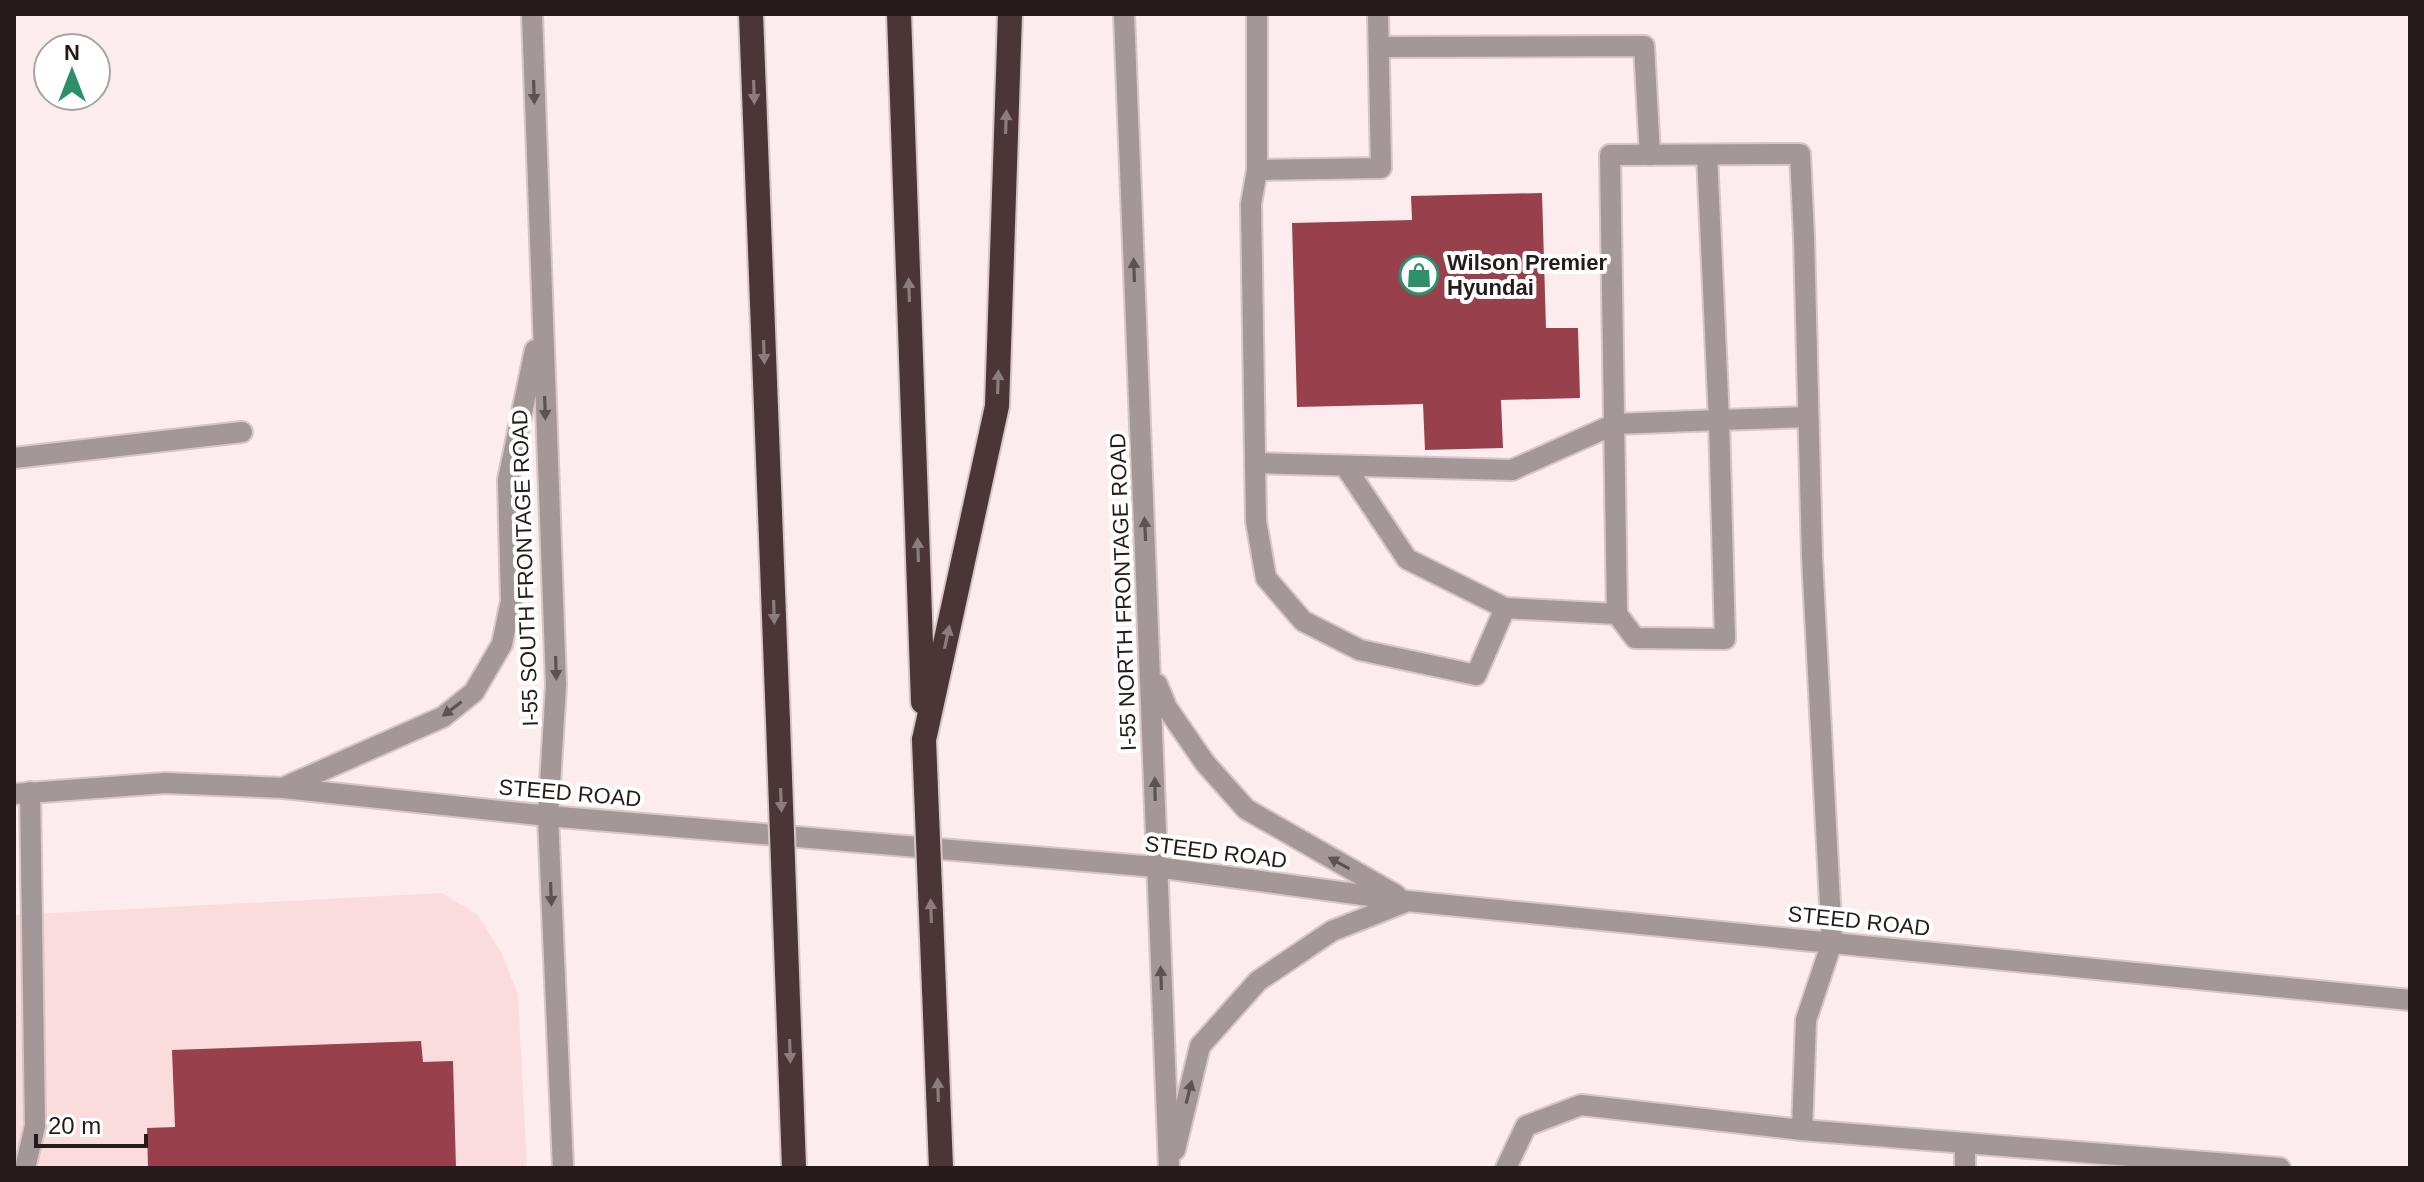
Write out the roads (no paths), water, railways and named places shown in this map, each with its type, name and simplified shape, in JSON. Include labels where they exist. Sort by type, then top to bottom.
[{"type":"highway","points":[[751,14],[794,1168]]},
{"type":"highway","points":[[899,14],[941,1168]]},
{"type":"highway","points":[[924,740],[997,406],[1010,14]]},
{"type":"street","name":"I-55 SOUTH FRONTAGE ROAD","points":[[532,14],[556,685],[548,816],[563,1168]]},
{"type":"street","name":"I-55 NORTH FRONTAGE ROAD","points":[[1124,14],[1169,1168]]},
{"type":"street","points":[[1257,14],[1257,170],[1251,204],[1255,463],[1256,521],[1266,578],[1303,621],[1360,650],[1476,675],[1505,608]]},
{"type":"street","points":[[1257,170],[1381,168],[1378,14]]},
{"type":"street","points":[[1379,47],[1644,46],[1650,155]]},
{"type":"street","points":[[1707,155],[1725,639],[1635,638],[1617,614],[1610,155],[1800,154],[1812,557],[1832,942],[1806,1020],[1802,1130]]},
{"type":"street","points":[[284,788],[443,717],[474,692],[502,644],[511,601],[508,480],[541,318]]},
{"type":"street","points":[[1255,463],[1512,470],[1615,424],[1808,417]]},
{"type":"street","points":[[14,458],[242,432]]},
{"type":"street","points":[[1345,466],[1407,559],[1505,608],[1617,614]]},
{"type":"street","points":[[1151,671],[1167,708],[1205,763],[1246,809],[1407,901]]},
{"type":"street","name":"STEED ROAD","points":[[22,793],[165,783],[284,788],[548,816],[1156,867],[1407,901],[2410,1000]]},
{"type":"street","points":[[22,793],[35,1126],[25,1168]]},
{"type":"street","points":[[1169,1168],[1200,1046],[1258,981],[1332,931],[1407,901]]},
{"type":"street","points":[[1506,1168],[1526,1126],[1581,1105],[1802,1130],[2280,1168]]},
{"type":"street","points":[[1965,1143],[1965,1168]]},
{"type":"place","name":"Wilson Premier Hyundai","points":[[1419,275]]}]
